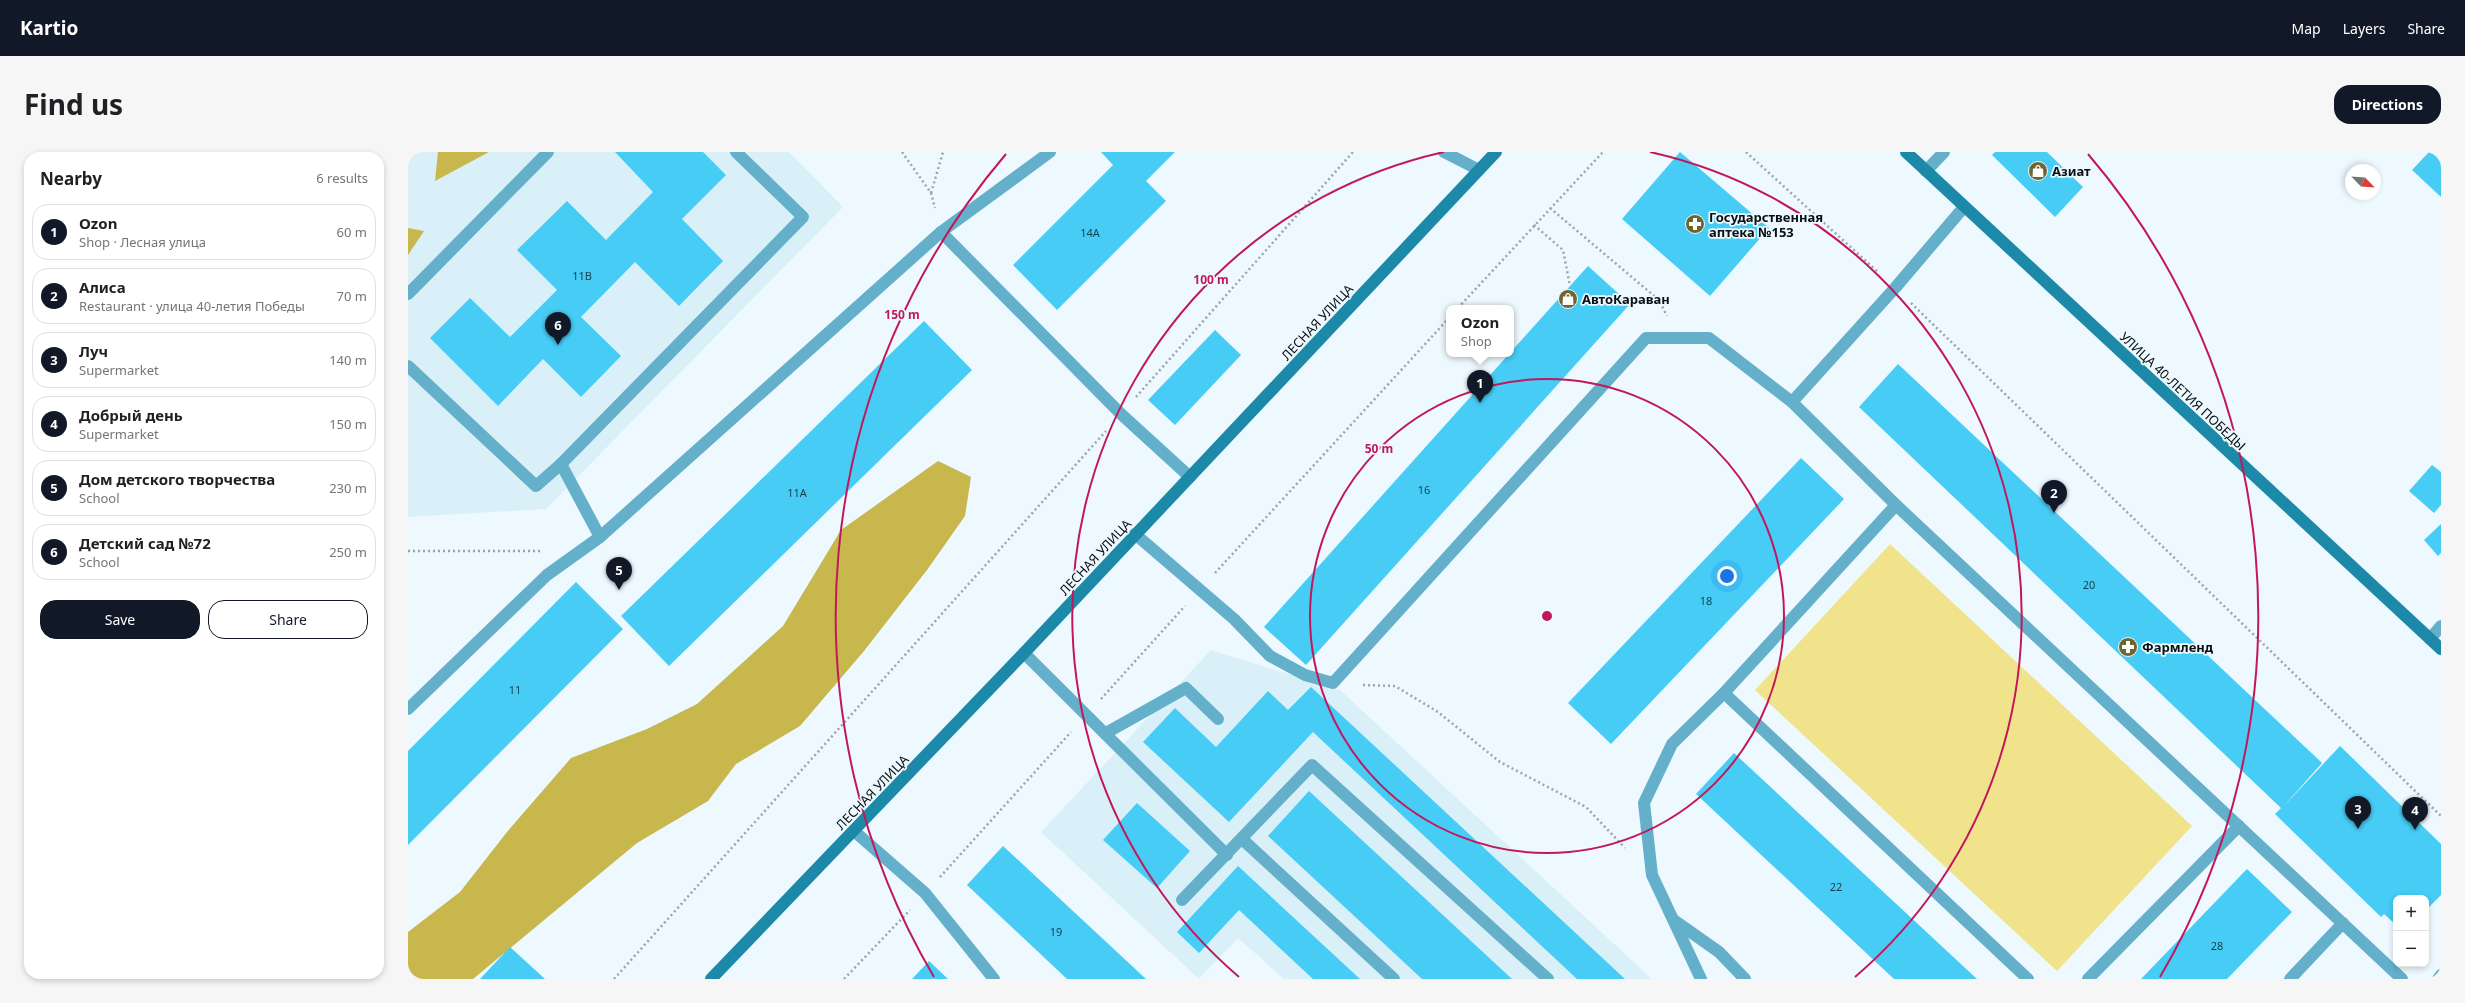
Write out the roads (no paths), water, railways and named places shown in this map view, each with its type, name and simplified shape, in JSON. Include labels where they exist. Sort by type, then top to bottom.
[{"type":"street","points":[[408,294],[548,152]]},
{"type":"street","points":[[408,366],[536,486],[561,464],[803,217],[736,152]]},
{"type":"street","points":[[408,709],[547,575],[600,537],[942,232],[1050,152]]},
{"type":"street","points":[[1444,152],[1479,170]]},
{"type":"street","name":"ЛЕСНАЯ УЛИЦА","points":[[711,979],[854,832],[1024,653],[1496,152]]},
{"type":"street","name":"УЛИЦА 40-ЛЕТИЯ ПОБЕДЫ","points":[[1906,152],[2441,649]]},
{"type":"street","points":[[1926,171],[1944,152]]},
{"type":"street","points":[[1792,402],[1895,288],[1964,207]]},
{"type":"street","points":[[942,232],[1121,414],[1190,477]]},
{"type":"street","points":[[1135,534],[1234,619],[1270,656],[1305,675],[1333,683],[1646,338],[1709,338],[1792,402],[1896,505],[2402,979]]},
{"type":"street","points":[[561,464],[600,537]]},
{"type":"street","points":[[1701,979],[1652,875],[1644,803],[1672,744],[1724,693],[1896,505]]},
{"type":"street","points":[[2430,639],[2441,626]]},
{"type":"street","points":[[1024,653],[1227,855]]},
{"type":"street","points":[[1106,733],[1186,688],[1218,719]]},
{"type":"street","points":[[1724,693],[2028,979]]},
{"type":"street","points":[[1182,900],[1227,855],[1312,765],[1548,979]]},
{"type":"street","points":[[2088,979],[2239,826]]},
{"type":"street","points":[[854,832],[925,894],[994,979]]},
{"type":"street","points":[[1242,839],[1394,979]]},
{"type":"street","points":[[1674,920],[1719,952],[1745,979]]},
{"type":"street","points":[[2290,979],[2343,923]]},
{"type":"street","points":[[2438,979],[2441,975]]},
{"type":"place","name":"Азиат","points":[[2038,171]]},
{"type":"place","name":"Государственная аптека №153","points":[[1695,224]]},
{"type":"place","name":"АвтоКараван","points":[[1568,299]]},
{"type":"place","name":"Детский сад №72","points":[[558,345]]},
{"type":"place","name":"Ozon","points":[[1480,403]]},
{"type":"place","name":"Алиса","points":[[2054,513]]},
{"type":"place","name":"Дом детского творчества","points":[[619,590]]},
{"type":"place","name":"Фармленд","points":[[2128,647]]},
{"type":"place","name":"Луч","points":[[2358,829]]},
{"type":"place","name":"Добрый день","points":[[2415,830]]}]
